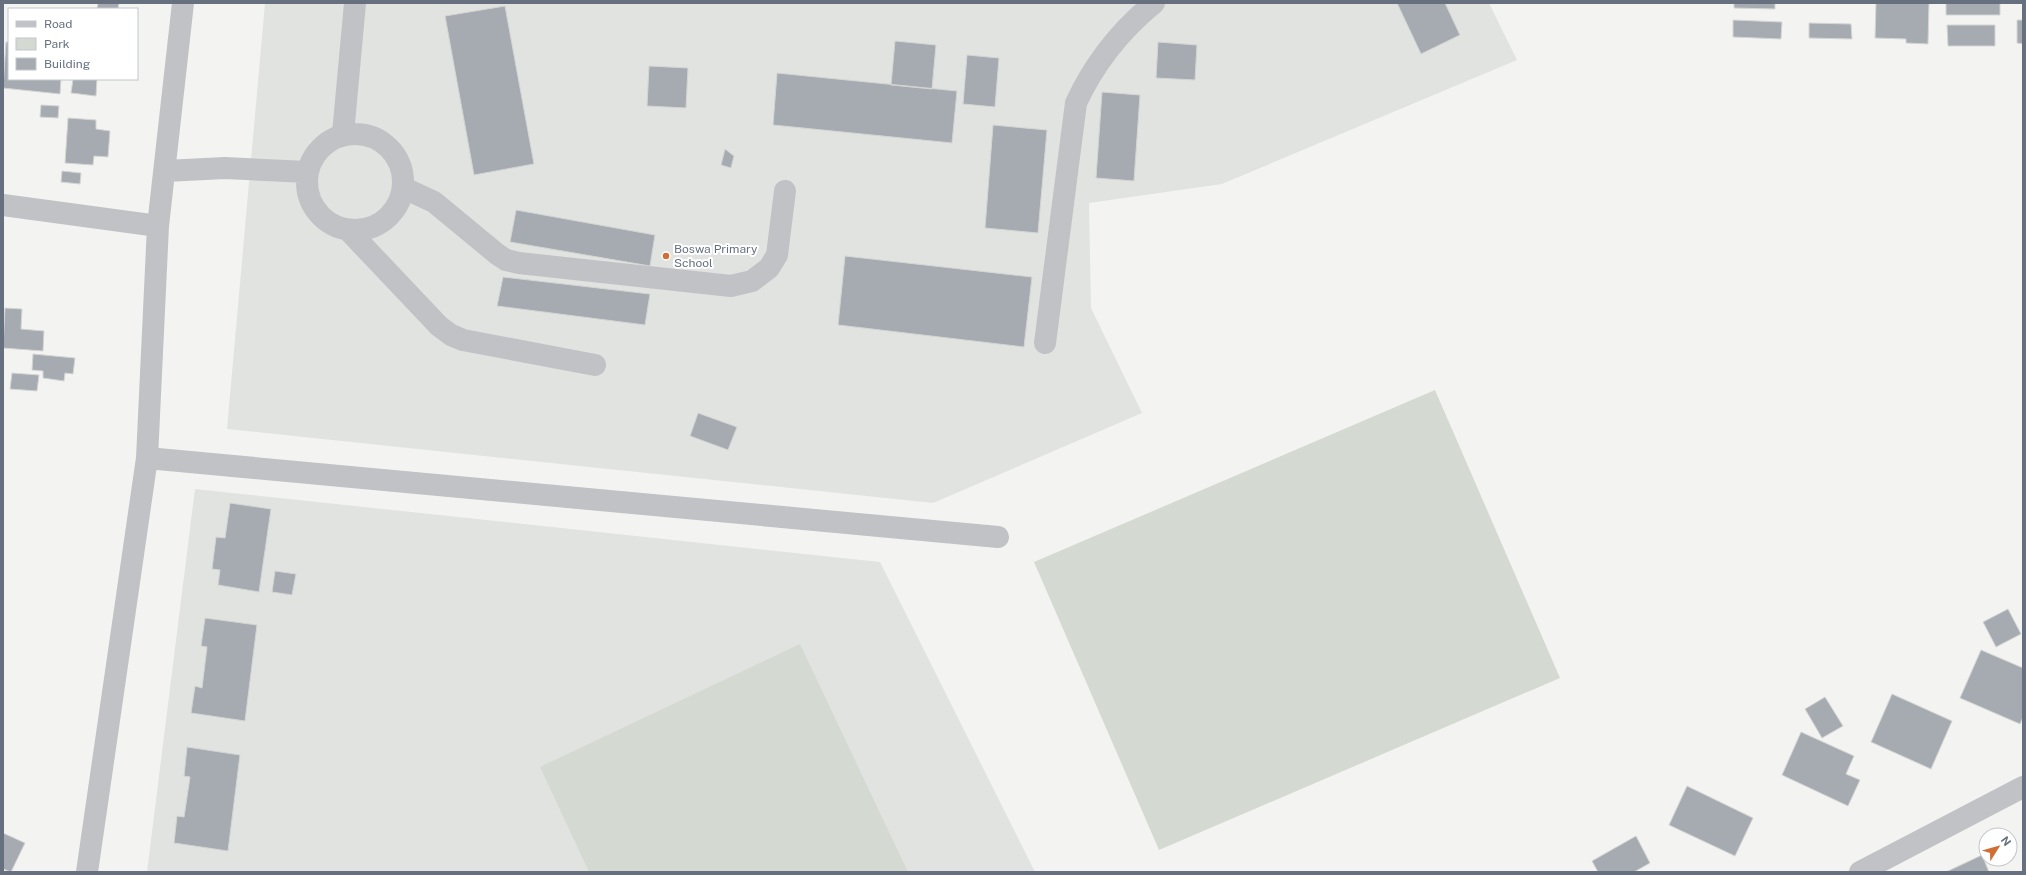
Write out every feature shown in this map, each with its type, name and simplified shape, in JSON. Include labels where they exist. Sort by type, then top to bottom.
[{"type":"street","points":[[87,872],[147,458],[158,226],[183,3]]},
{"type":"street","points":[[343,134],[355,3]]},
{"type":"street","points":[[1045,342],[1076,103],[1117,37],[1154,3]]},
{"type":"street","points":[[359,133],[374,137],[387,145],[397,157],[403,172],[404,188],[399,203],[391,215],[378,225],[364,230],[348,230],[333,225],[320,215],[311,202],[307,187],[307,172],[312,159],[320,148],[331,139],[343,134],[359,133]]},
{"type":"street","points":[[165,171],[225,168],[307,172]]},
{"type":"street","points":[[404,188],[434,202],[506,260],[519,263],[731,286],[752,281],[769,268],[777,255],[786,191]]},
{"type":"street","points":[[3,205],[158,226]]},
{"type":"street","points":[[348,230],[439,326],[451,335],[463,340],[595,365]]},
{"type":"street","points":[[147,458],[998,537]]},
{"type":"street","points":[[1860,872],[2023,788]]},
{"type":"shaded area","name":"Boswa Primary School","points":[[265,3],[1489,3],[1517,60],[1222,184],[1089,203],[1091,308],[1142,413],[933,503],[227,429]]},
{"type":"shaded area","points":[[195,489],[880,562],[1035,872],[147,872]]},
{"type":"green space","points":[[1435,390],[1560,678],[1159,850],[1034,562]]},
{"type":"green space","points":[[800,644],[908,872],[589,872],[540,767]]},
{"type":"building","points":[[98,3],[119,3],[118,8],[97,8]]},
{"type":"building","points":[[1397,3],[1445,3],[1460,35],[1421,54]]},
{"type":"building","points":[[1734,3],[1775,3],[1775,9],[1734,8]]},
{"type":"building","points":[[1876,3],[1929,3],[1928,44],[1906,43],[1906,39],[1875,38]]},
{"type":"building","points":[[1946,3],[2000,3],[2000,15],[1946,15]]},
{"type":"building","points":[[505,6],[534,164],[474,175],[445,16]]},
{"type":"building","points":[[1733,20],[1782,22],[1781,39],[1733,37]]},
{"type":"building","points":[[2017,20],[2023,20],[2023,44],[2017,43]]},
{"type":"building","points":[[1809,23],[1851,24],[1852,39],[1809,38]]},
{"type":"building","points":[[1947,25],[1995,25],[1995,46],[1948,46]]},
{"type":"building","points":[[895,41],[936,45],[932,89],[891,85]]},
{"type":"building","points":[[6,42],[8,42],[8,80],[61,80],[60,94],[3,88]]},
{"type":"building","points":[[1158,42],[1197,45],[1195,80],[1156,78]]},
{"type":"building","points":[[967,55],[999,58],[995,107],[963,104]]},
{"type":"building","points":[[649,66],[688,68],[686,108],[647,106]]},
{"type":"building","points":[[777,73],[957,91],[952,143],[773,125]]},
{"type":"building","points":[[73,80],[97,80],[96,96],[71,93]]},
{"type":"building","points":[[1102,92],[1140,95],[1134,181],[1096,178]]},
{"type":"building","points":[[41,105],[59,106],[58,118],[40,117]]},
{"type":"building","points":[[68,118],[96,120],[96,129],[110,131],[108,157],[94,156],[93,165],[65,163]]},
{"type":"building","points":[[993,125],[1047,130],[1038,233],[985,228]]},
{"type":"building","points":[[725,149],[734,156],[731,168],[721,165]]},
{"type":"building","points":[[62,171],[81,173],[80,184],[61,182]]},
{"type":"building","points":[[516,210],[655,235],[650,266],[510,242]]},
{"type":"building","points":[[845,256],[1032,277],[1024,347],[838,325]]},
{"type":"building","points":[[503,277],[650,294],[645,325],[497,306]]},
{"type":"building","points":[[5,308],[22,309],[21,329],[44,331],[43,351],[3,348]]},
{"type":"building","points":[[33,354],[75,358],[73,374],[65,373],[64,381],[43,378],[43,371],[32,370]]},
{"type":"building","points":[[12,373],[39,375],[37,391],[10,389]]},
{"type":"building","points":[[698,413],[737,427],[728,450],[690,436]]},
{"type":"building","points":[[230,503],[271,509],[259,592],[218,585],[220,570],[212,569],[216,537],[225,538]]},
{"type":"building","points":[[275,571],[296,574],[292,595],[272,592]]},
{"type":"building","points":[[2008,609],[2021,634],[1996,647],[1983,622]]},
{"type":"building","points":[[205,618],[257,625],[245,721],[191,713],[195,686],[202,688],[207,647],[201,646]]},
{"type":"building","points":[[1981,650],[2023,668],[2023,717],[2020,724],[1960,698]]},
{"type":"building","points":[[1892,694],[1952,721],[1931,769],[1871,742]]},
{"type":"building","points":[[1825,697],[1843,726],[1822,738],[1805,709]]},
{"type":"building","points":[[1801,732],[1854,756],[1846,774],[1860,780],[1848,806],[1782,775]]},
{"type":"building","points":[[187,747],[240,755],[228,851],[174,843],[177,816],[184,817],[190,777],[184,776]]},
{"type":"building","points":[[1687,786],[1753,818],[1735,856],[1669,825]]},
{"type":"building","points":[[3,833],[25,843],[11,872],[3,869]]},
{"type":"building","points":[[1636,836],[1650,863],[1634,872],[1598,872],[1592,861]]},
{"type":"building","points":[[1978,857],[1978,867],[1987,867],[1989,872],[1946,872]]},
{"type":"place","name":"Boswa Primary School","points":[[666,256]]}]
